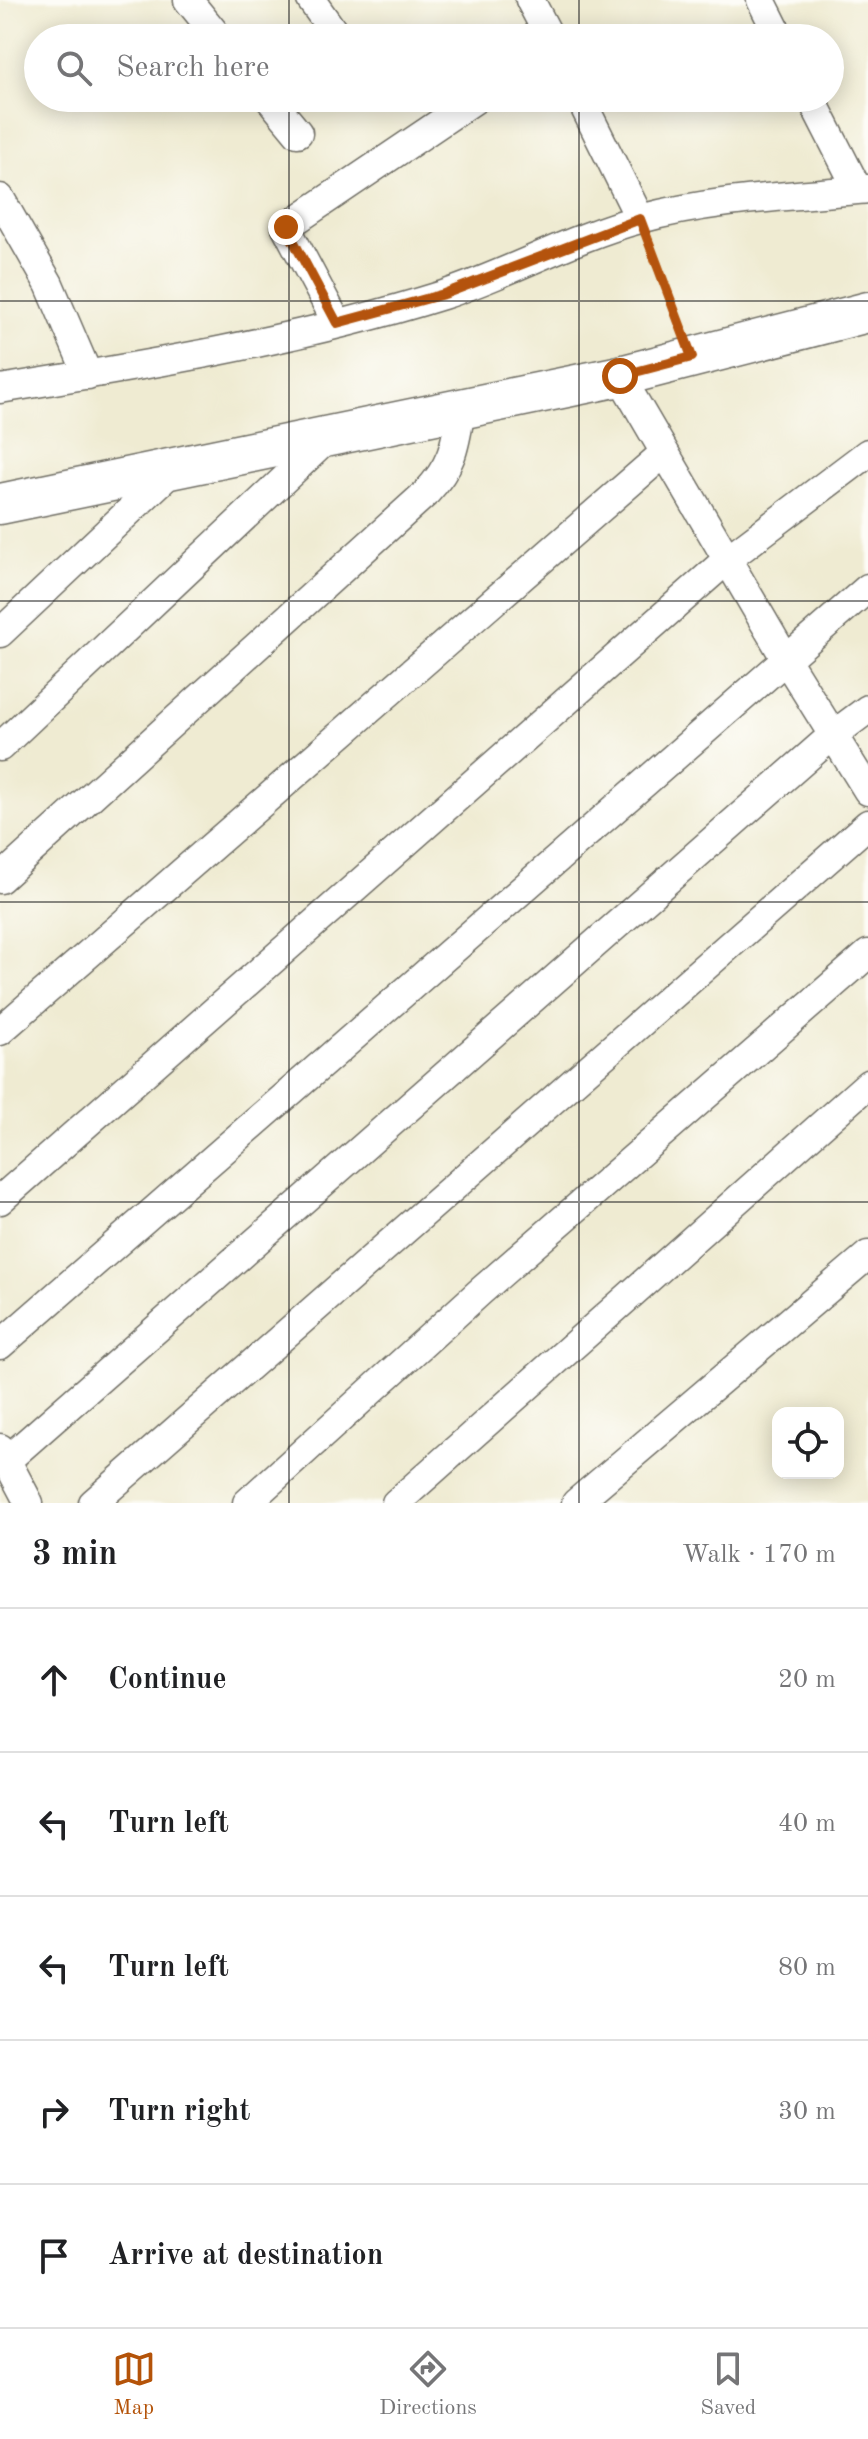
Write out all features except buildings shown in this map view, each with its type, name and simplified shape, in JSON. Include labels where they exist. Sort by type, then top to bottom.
[{"type":"street","points":[[188,0],[208,24]]},
{"type":"street","points":[[311,0],[328,24]]},
{"type":"street","points":[[530,0],[543,24]]},
{"type":"street","points":[[761,0],[773,24]]},
{"type":"street","points":[[281,112],[298,133]]},
{"type":"street","points":[[337,323],[286,227],[456,112]]},
{"type":"street","points":[[587,112],[640,219]]},
{"type":"street","points":[[0,389],[88,375],[337,323],[444,294],[640,219],[697,208],[863,190],[819,112]]},
{"type":"street","points":[[0,198],[49,284],[88,375]]},
{"type":"street","points":[[0,504],[172,471],[620,376],[868,312]]},
{"type":"street","points":[[620,376],[663,454],[868,791]]},
{"type":"street","points":[[0,879],[426,493],[445,472],[454,449],[461,409]]},
{"type":"street","points":[[0,747],[328,437]]},
{"type":"street","points":[[0,1200],[729,558],[868,453]]},
{"type":"street","points":[[0,1031],[663,454]]},
{"type":"street","points":[[0,633],[172,471]]},
{"type":"street","points":[[0,1345],[868,588]]},
{"type":"street","points":[[29,1503],[3,1454],[833,735],[868,709]]},
{"type":"street","points":[[93,1503],[868,824]]},
{"type":"street","points":[[247,1503],[481,1291],[868,954]]},
{"type":"street","points":[[396,1503],[868,1084]]},
{"type":"street","points":[[576,1503],[868,1255]]},
{"type":"path","points":[[640,219],[692,357]]},
{"type":"route","points":[[286,227],[291,242],[337,323],[444,294],[640,219],[692,357],[620,376]]}]
